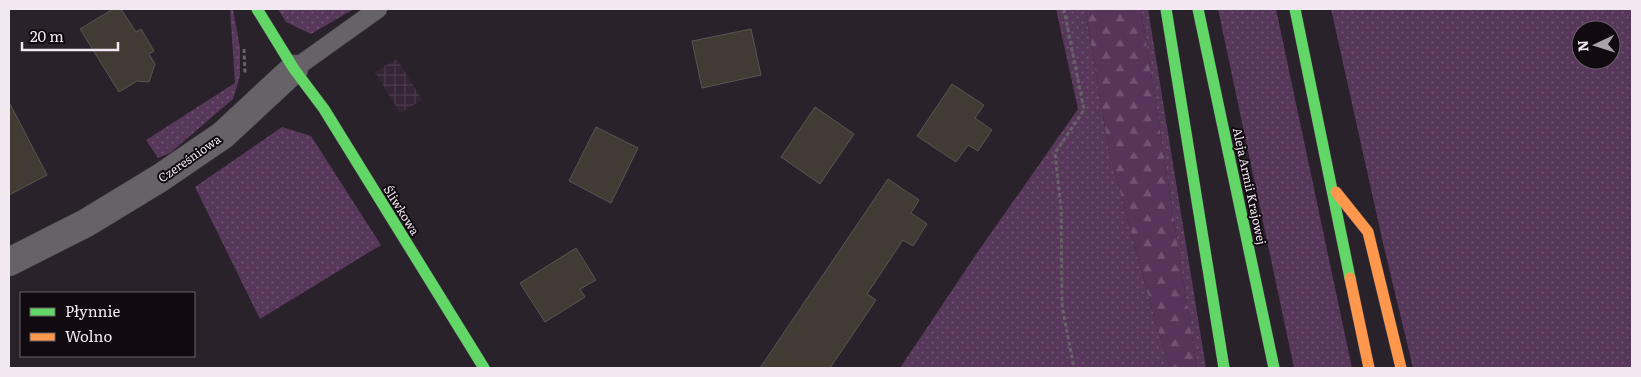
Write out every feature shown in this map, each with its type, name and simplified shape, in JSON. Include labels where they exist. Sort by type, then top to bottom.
[{"type":"main road","points":[[257,9],[294,69]]},
{"type":"main road","points":[[1166,9],[1224,368]]},
{"type":"main road","name":"Aleja Armii Krajowej","points":[[1198,9],[1274,368]]},
{"type":"main road","points":[[1295,9],[1334,189],[1369,368]]},
{"type":"main road","name":"Śliwkowa","points":[[294,69],[324,109],[484,368]]},
{"type":"main road","points":[[1334,189],[1368,232],[1401,368]]},
{"type":"street","name":"Czereśniowa","points":[[9,262],[86,223],[160,178],[223,135],[294,69]]},
{"type":"lane","points":[[294,69],[378,9]]},
{"type":"path","points":[[1064,9],[1084,110],[1055,153],[1061,208],[1062,306],[1074,368]]},
{"type":"shaded area","points":[[230,9],[233,9],[240,48],[240,76],[233,99],[170,153],[158,158],[146,140],[235,83]]},
{"type":"shaded area","points":[[278,9],[354,9],[311,34],[286,22]]},
{"type":"shaded area","points":[[1056,9],[1085,9],[1109,151],[1170,368],[900,368],[977,253],[1078,109]]},
{"type":"shaded area","points":[[1141,9],[1148,9],[1206,368],[1197,368]]},
{"type":"shaded area","points":[[1218,9],[1276,9],[1352,368],[1294,368]]},
{"type":"shaded area","points":[[1331,9],[1632,9],[1632,368],[1413,368]]},
{"type":"shaded area","points":[[397,59],[422,100],[400,113],[375,72]]},
{"type":"shaded area","points":[[282,127],[311,136],[381,245],[260,319],[195,187]]},
{"type":"green space","points":[[1085,9],[1141,9],[1197,368],[1170,368],[1155,320],[1109,151]]},
{"type":"building","points":[[113,9],[121,9],[136,32],[141,29],[154,51],[149,54],[155,64],[149,82],[137,81],[119,92],[80,29]]},
{"type":"building","points":[[751,29],[761,75],[702,88],[692,41]]},
{"type":"building","points":[[952,84],[984,105],[975,118],[992,130],[978,151],[968,145],[956,162],[917,136]]},
{"type":"building","points":[[9,102],[47,175],[9,195]]},
{"type":"building","points":[[815,107],[854,134],[820,184],[781,157]]},
{"type":"building","points":[[596,127],[638,148],[611,203],[569,181]]},
{"type":"building","points":[[888,179],[919,200],[911,213],[927,224],[913,246],[903,240],[867,294],[876,300],[830,368],[760,368]]},
{"type":"building","points":[[576,248],[596,280],[580,289],[585,297],[545,322],[520,283]]},
{"type":"traffic: fast","points":[[257,9],[294,69],[324,109],[484,368]]},
{"type":"traffic: fast","points":[[1166,9],[1224,368]]},
{"type":"traffic: fast","points":[[1198,9],[1274,368]]},
{"type":"traffic: fast","points":[[1295,9],[1350,278]]},
{"type":"traffic: slow","points":[[1336,192],[1368,232],[1401,368]]},
{"type":"traffic: slow","points":[[1350,278],[1369,368]]}]
